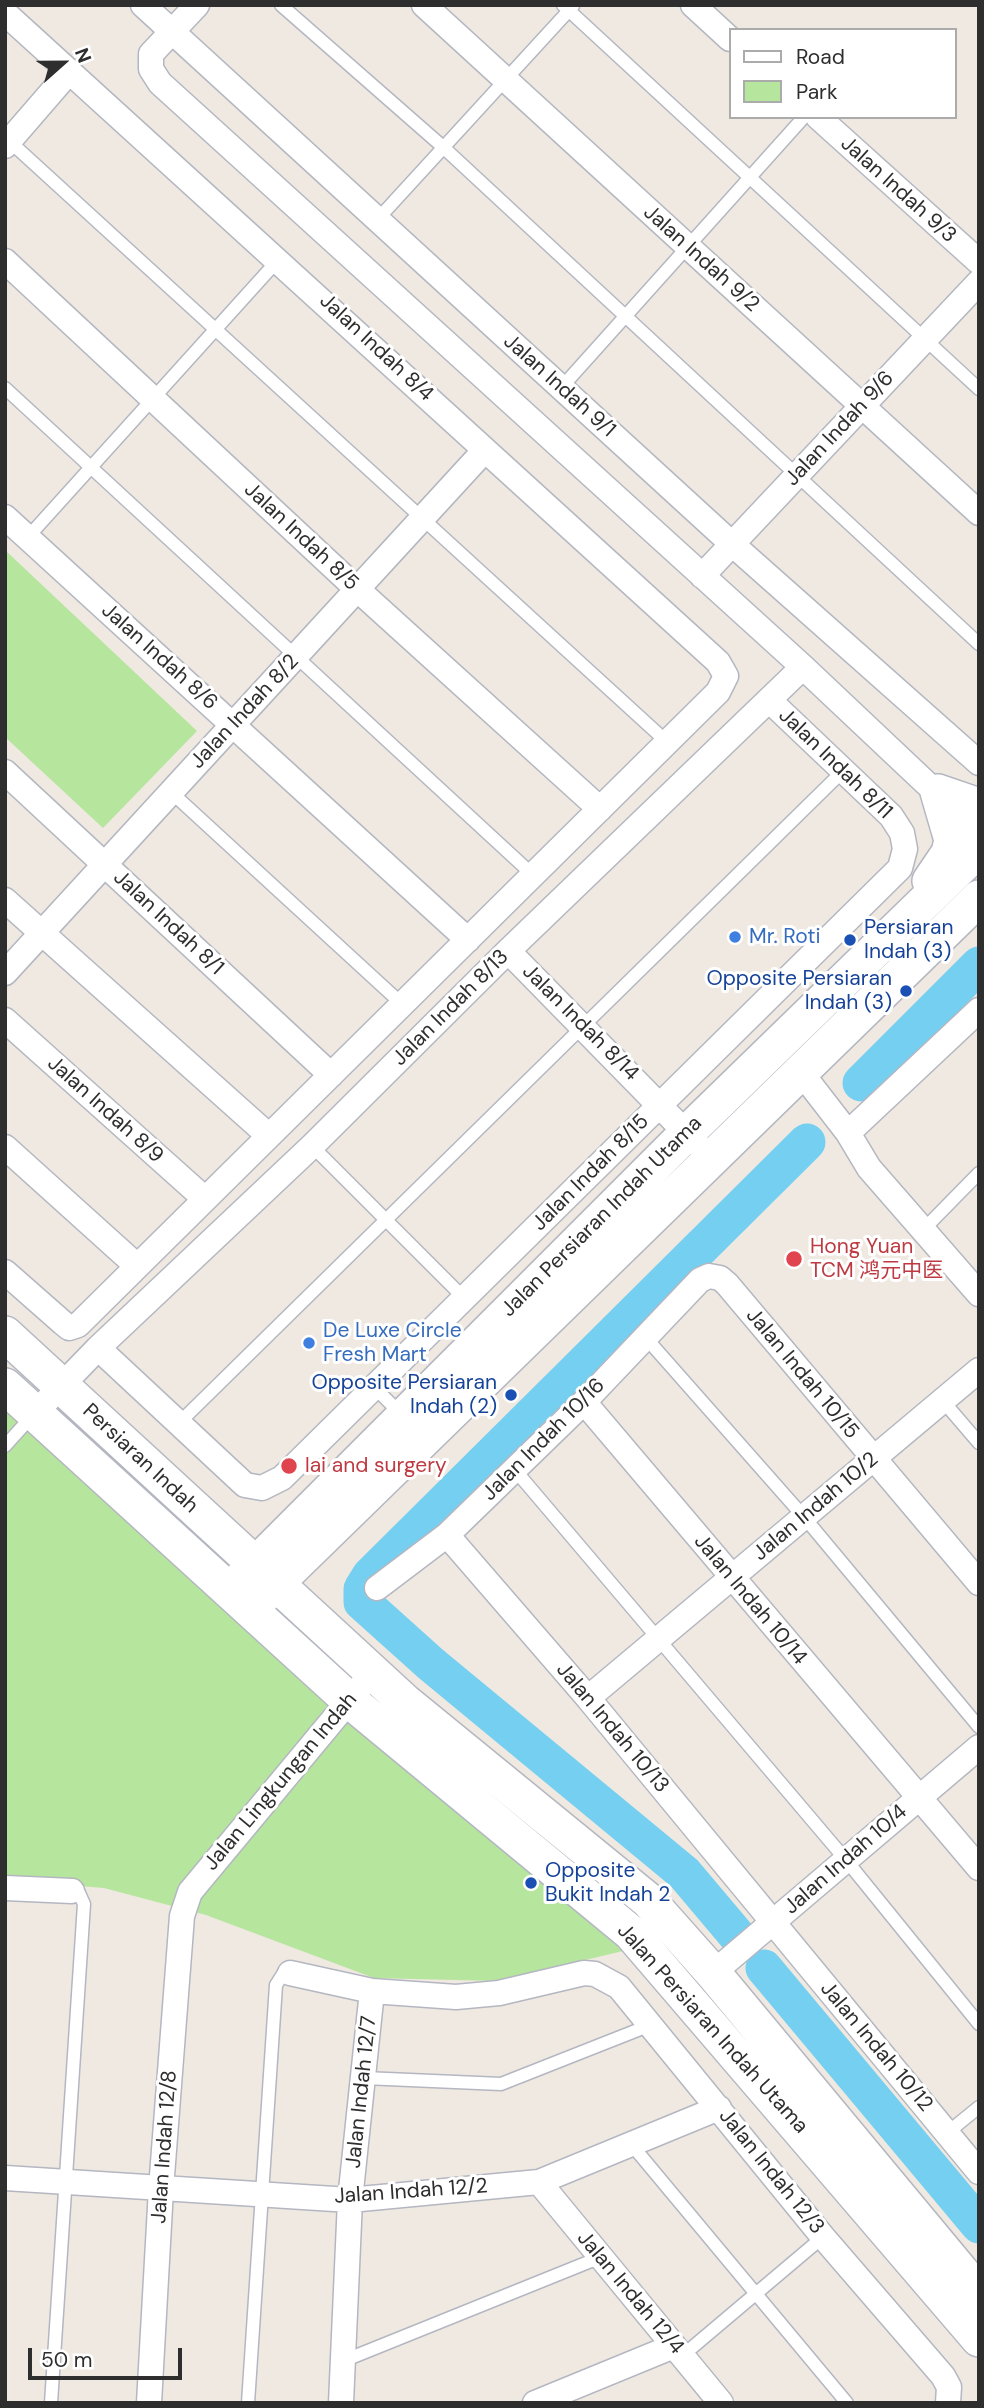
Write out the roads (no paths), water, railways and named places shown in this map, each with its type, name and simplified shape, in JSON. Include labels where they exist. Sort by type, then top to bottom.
[{"type":"main road","points":[[938,792],[979,806]]},
{"type":"main road","points":[[884,942],[949,853],[952,840],[938,792]]},
{"type":"main road","name":"Jalan Persiaran Indah Utama","points":[[979,849],[884,942],[698,1145],[240,1599],[349,1700],[631,1933],[796,2122],[979,2339]]},
{"type":"main road","points":[[912,961],[950,905],[979,877]]},
{"type":"main road","name":"Jalan Persiaran Indah Utama","points":[[330,1509],[402,1416],[698,1145],[800,1071],[979,898]]},
{"type":"main road","name":"Persiaran Indah","points":[[5,1334],[265,1574]]},
{"type":"main road","name":"Persiaran Indah","points":[[5,1386],[240,1599]]},
{"type":"main road","points":[[178,1494],[242,1527],[255,1529],[330,1509],[312,1577],[320,1605],[363,1664]]},
{"type":"main road","name":"Jalan Persiaran Indah Utama","points":[[265,1574],[363,1664],[649,1901],[713,1973],[979,2293]]},
{"type":"main road","points":[[631,1933],[670,1957],[713,1973],[743,2040],[796,2122]]},
{"type":"street","name":"Jalan Indah 9/1","points":[[143,5],[732,544],[979,763]]},
{"type":"street","points":[[172,32],[197,5]]},
{"type":"street","name":"Jalan Indah 9/2","points":[[424,5],[979,513]]},
{"type":"street","points":[[693,5],[729,38]]},
{"type":"street","name":"Jalan Indah 8/4","points":[[5,13],[279,259],[718,662],[726,676],[718,692],[667,742]]},
{"type":"street","name":"Jalan Indah 9/1","points":[[172,32],[151,54],[151,69],[160,83],[803,667],[979,833]]},
{"type":"street","points":[[7,142],[69,72]]},
{"type":"street","name":"Jalan Indah 9/3","points":[[820,119],[979,262]]},
{"type":"street","name":"Jalan Indah 8/5","points":[[5,261],[357,589],[600,809]]},
{"type":"street","name":"Jalan Indah 9/6","points":[[702,576],[979,282]]},
{"type":"street","name":"Jalan Indah 8/2","points":[[5,973],[485,450]]},
{"type":"street","name":"Jalan Indah 8/6","points":[[5,517],[468,940]]},
{"type":"street","name":"Jalan Indah 8/13","points":[[35,1413],[98,1348],[312,1146],[508,951],[803,667]]},
{"type":"street","name":"Jalan Indah 8/11","points":[[770,701],[891,816],[902,833],[905,849],[900,868]]},
{"type":"street","points":[[5,1272],[69,1328],[78,1325],[667,742]]},
{"type":"street","name":"Jalan Indah 8/1","points":[[5,772],[331,1075]]},
{"type":"street","name":"Jalan Indah 8/15","points":[[179,1423],[245,1485],[262,1488],[282,1478],[900,868]]},
{"type":"street","points":[[5,901],[269,1136]]},
{"type":"street","name":"Jalan Indah 8/14","points":[[508,951],[661,1104],[698,1145]]},
{"type":"street","points":[[848,1133],[979,1010]]},
{"type":"street","name":"Jalan Indah 8/9","points":[[5,1020],[205,1199]]},
{"type":"street","points":[[800,1071],[848,1133],[863,1172],[979,1294]]},
{"type":"street","points":[[5,1147],[137,1266]]},
{"type":"street","name":"Jalan Indah 10/15","points":[[699,1280],[709,1276],[720,1278],[727,1284],[979,1583]]},
{"type":"street","name":"Jalan Indah 10/16","points":[[377,1588],[447,1535],[515,1470],[646,1338],[699,1280]]},
{"type":"street","points":[[98,1348],[179,1423]]},
{"type":"street","name":"Jalan Indah 10/2","points":[[588,1698],[979,1370]]},
{"type":"street","name":"Jalan Indah 10/14","points":[[584,1402],[979,1868]]},
{"type":"street","name":"Jalan Indah 10/13","points":[[447,1535],[588,1698],[774,1922]]},
{"type":"street","name":"Jalan Lingkungan Indah","points":[[190,1892],[349,1700],[363,1664]]},
{"type":"street","name":"Jalan Indah 10/4","points":[[713,1973],[979,1747]]},
{"type":"street","points":[[5,1888],[72,1891]]},
{"type":"street","name":"Jalan Indah 12/8","points":[[149,2403],[161,2189],[183,1916],[190,1892]]},
{"type":"street","name":"Jalan Indah 10/12","points":[[774,1922],[979,2172]]},
{"type":"street","points":[[290,1973],[372,1991]]},
{"type":"street","name":"Jalan Indah 12/3","points":[[372,1991],[476,1996],[564,1975],[595,1975],[619,1987],[648,2026],[719,2108],[823,2237],[943,2376],[949,2387],[948,2403]]},
{"type":"street","name":"Jalan Indah 12/7","points":[[341,2403],[350,2200],[372,1991]]},
{"type":"street","name":"Jalan Indah 12/2","points":[[5,2178],[350,2200],[538,2182],[719,2108]]},
{"type":"street","name":"Jalan Indah 12/4","points":[[538,2182],[721,2403]]},
{"type":"street","points":[[535,2403],[678,2351]]},
{"type":"lane","points":[[281,5],[443,147],[979,644]]},
{"type":"lane","points":[[377,219],[568,7],[979,388]]},
{"type":"lane","points":[[561,388],[802,119]]},
{"type":"lane","points":[[7,142],[667,742]]},
{"type":"lane","points":[[28,537],[279,259]]},
{"type":"lane","points":[[5,388],[533,875]]},
{"type":"lane","points":[[179,1423],[843,771]]},
{"type":"lane","points":[[171,792],[402,1004]]},
{"type":"lane","points":[[312,1146],[464,1298]]},
{"type":"lane","points":[[916,1227],[979,1173]]},
{"type":"lane","points":[[646,1338],[803,1517],[979,1727]]},
{"type":"lane","points":[[374,1387],[402,1416]]},
{"type":"lane","points":[[943,1401],[979,1443]]},
{"type":"lane","points":[[5,1446],[35,1413]]},
{"type":"lane","points":[[515,1470],[846,1860],[979,2024]]},
{"type":"lane","points":[[51,2403],[84,1904],[79,1894],[72,1891]]},
{"type":"lane","points":[[248,2403],[276,1985],[283,1974],[290,1973]]},
{"type":"lane","points":[[364,2078],[501,2084],[648,2026]]},
{"type":"lane","points":[[947,2133],[979,2107]]},
{"type":"lane","points":[[631,2144],[847,2403]]},
{"type":"lane","points":[[678,2351],[756,2294],[823,2237]]},
{"type":"lane","points":[[344,2361],[601,2257]]},
{"type":"waterway","points":[[861,1083],[979,965]]},
{"type":"waterway","points":[[738,1937],[684,1873],[431,1664],[362,1602],[362,1589],[370,1576],[807,1142]]},
{"type":"waterway","points":[[764,1968],[979,2225]]},
{"type":"place","name":"Mr. Roti","points":[[735,937]]},
{"type":"place","name":"Persiaran Indah (3)","points":[[850,940]]},
{"type":"place","name":"Opposite Persiaran Indah (3)","points":[[906,991]]},
{"type":"place","name":"Hong Yuan TCM 鸿元中医","points":[[794,1259]]},
{"type":"place","name":"De Luxe Circle Fresh Mart","points":[[309,1343]]},
{"type":"place","name":"Opposite Persiaran Indah (2)","points":[[511,1395]]},
{"type":"place","name":"lai and surgery","points":[[289,1466]]},
{"type":"place","name":"Opposite Bukit Indah 2","points":[[531,1883]]}]
